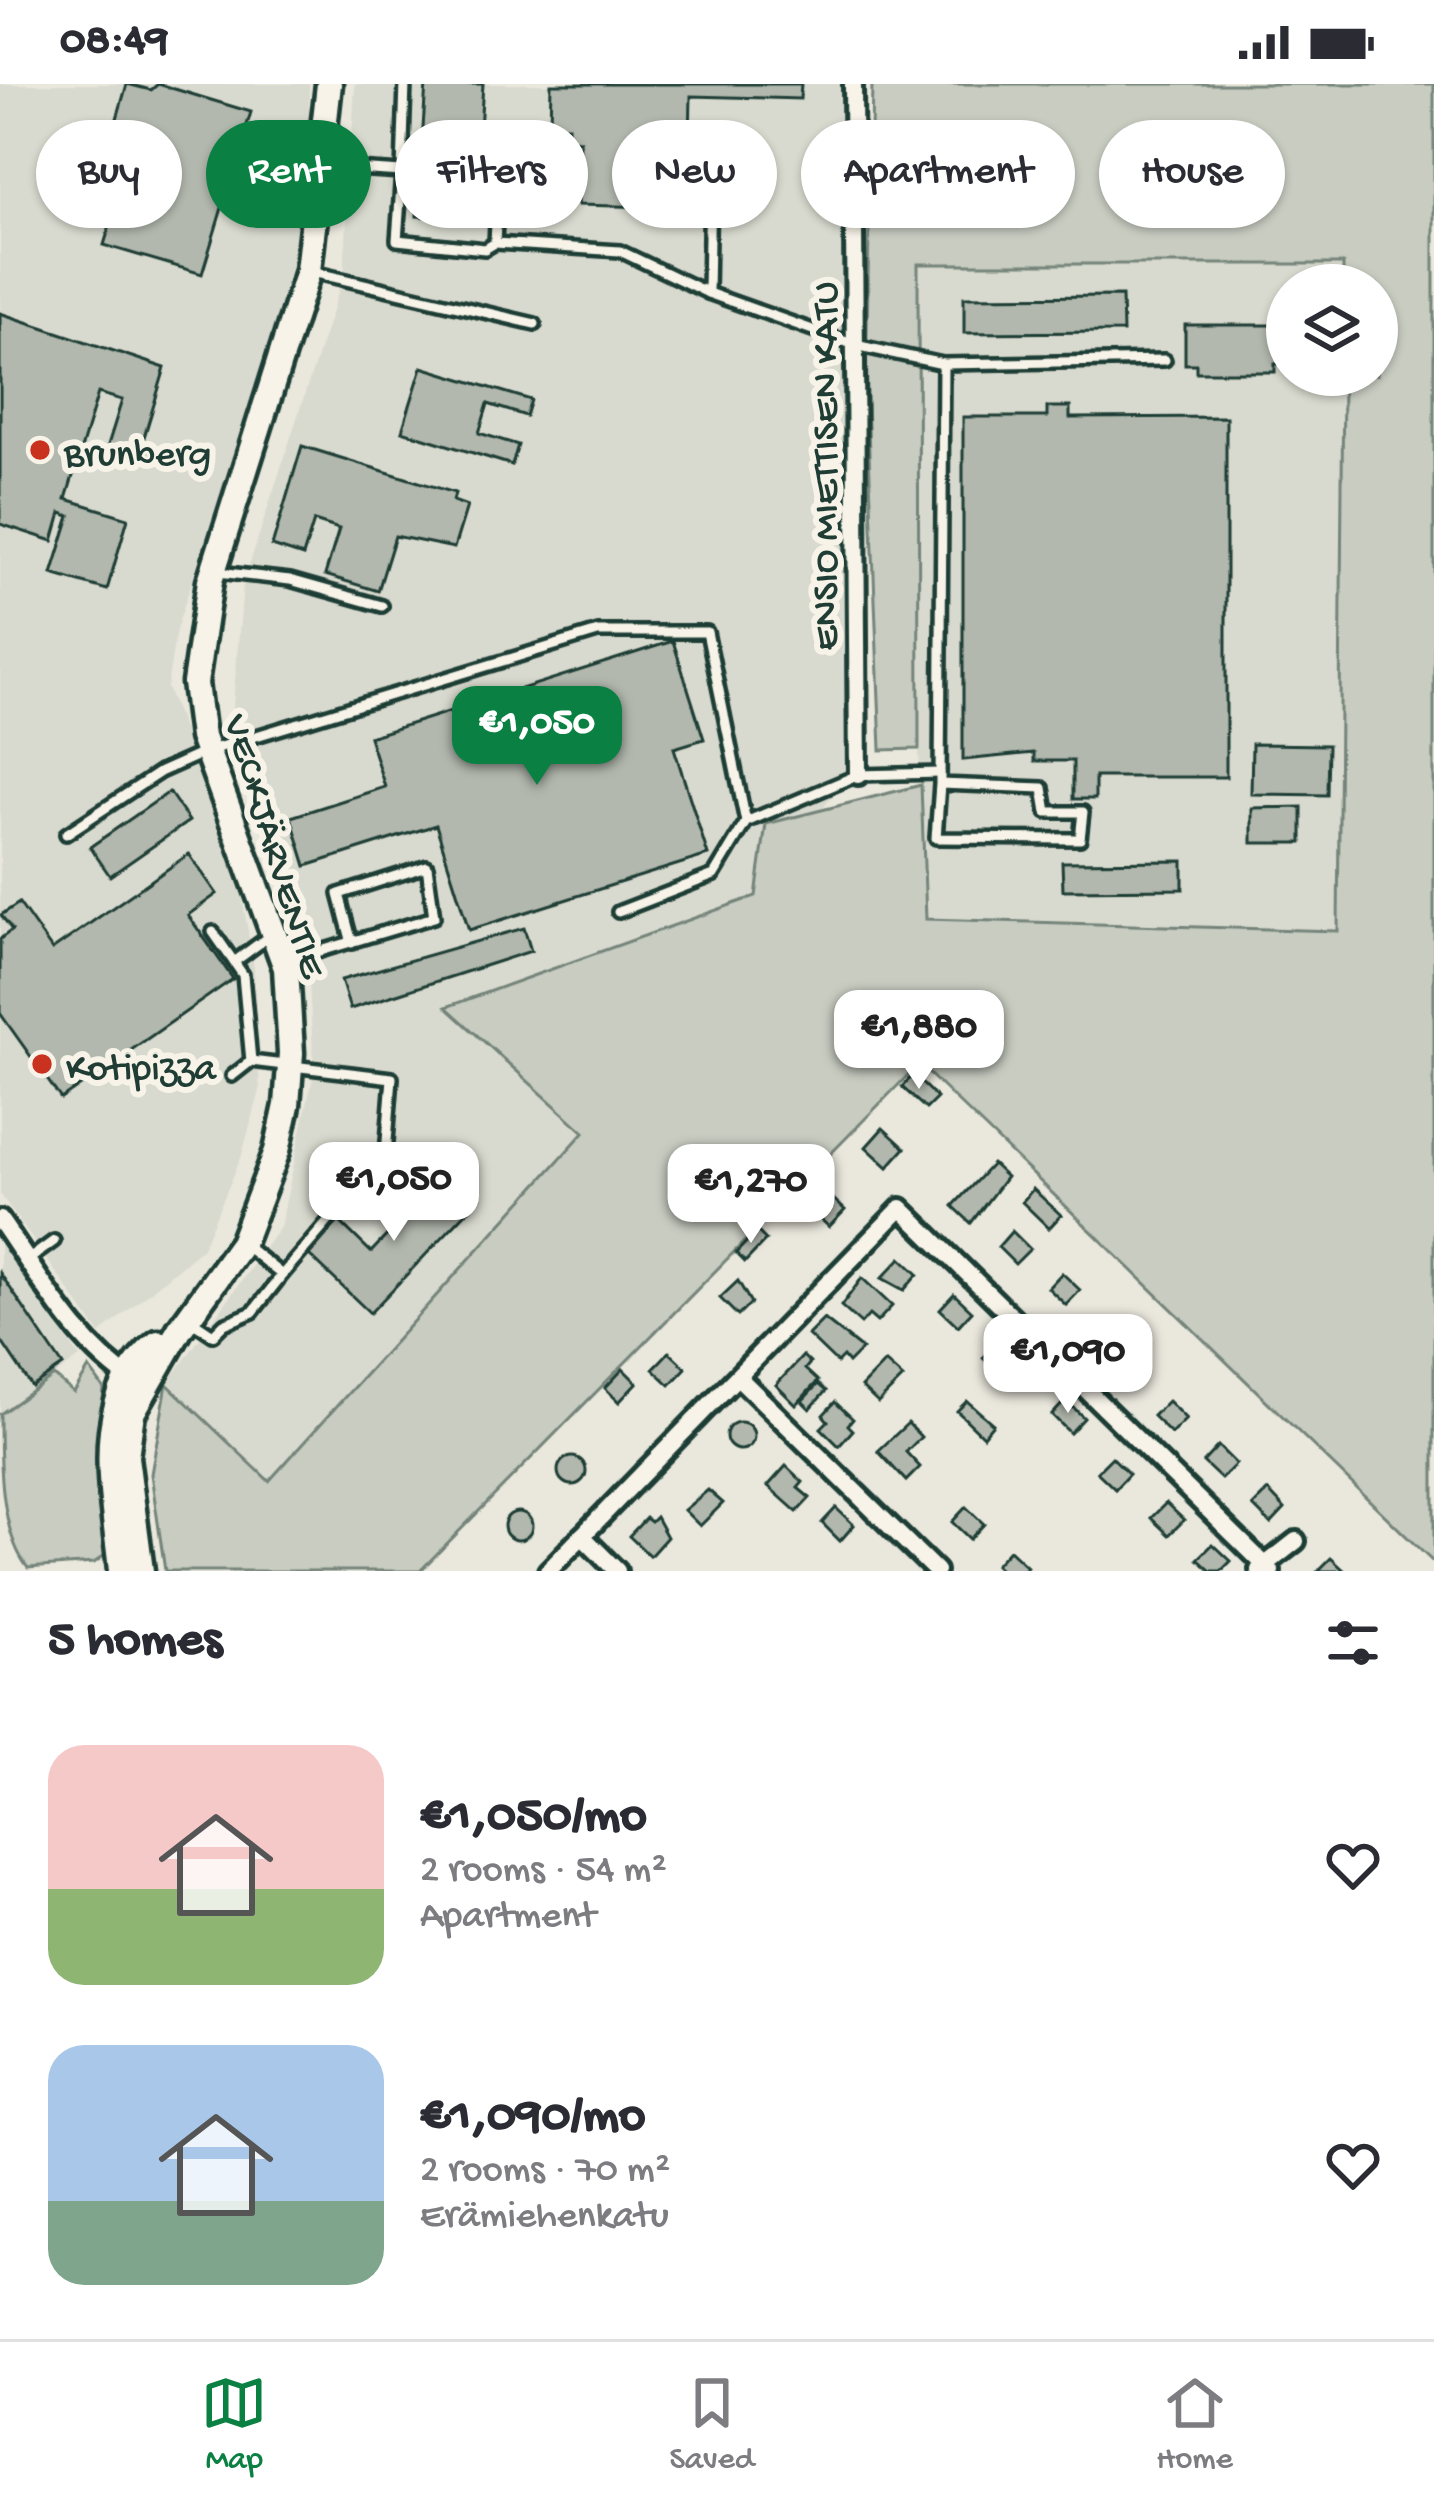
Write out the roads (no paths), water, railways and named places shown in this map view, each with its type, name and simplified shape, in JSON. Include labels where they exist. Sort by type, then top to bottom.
[{"type":"main road","name":"VECKJÄRVENTIE","points":[[326,120],[328,84]]},
{"type":"main road","name":"VECKJÄRVENTIE","points":[[124,1571],[109,1448],[112,1414],[135,1383],[153,1346],[185,1324],[242,1243],[277,1150],[290,1067],[284,962],[207,751],[195,683],[213,572],[308,271],[315,228]]},
{"type":"street","name":"ENSIO MIETTISEN KATU","points":[[853,84],[858,775]]},
{"type":"street","points":[[548,1571],[901,1208],[1265,1569],[1296,1541]]},
{"type":"street","points":[[0,1220],[93,1353],[135,1383]]},
{"type":"street","points":[[738,1377],[936,1571]]},
{"type":"street","points":[[582,1536],[617,1571]]},
{"type":"lane","points":[[404,120],[405,84]]},
{"type":"lane","points":[[398,228],[397,240],[484,249],[496,242],[620,251],[708,292],[854,345],[943,364],[1165,360]]},
{"type":"lane","points":[[496,242],[497,228]]},
{"type":"lane","points":[[708,292],[709,228]]},
{"type":"lane","points":[[308,271],[535,324]]},
{"type":"lane","points":[[618,912],[714,875],[746,822],[858,775],[940,778],[1042,788],[1047,812],[1082,812],[1080,838],[936,838],[940,778],[943,364]]},
{"type":"lane","points":[[213,572],[290,580],[382,606]]},
{"type":"lane","points":[[66,834],[160,772],[207,751],[598,632],[706,632],[746,822]]},
{"type":"lane","points":[[284,962],[352,943],[434,917],[427,866],[339,894],[352,943]]},
{"type":"lane","points":[[213,932],[243,975],[251,1060]]},
{"type":"lane","points":[[234,962],[272,934]]},
{"type":"lane","points":[[185,1324],[213,1335],[224,1324],[253,1312],[386,1154],[392,1078],[251,1060]]},
{"type":"lane","points":[[232,1076],[251,1060]]},
{"type":"lane","points":[[28,1260],[54,1241]]},
{"type":"lane","points":[[242,1243],[282,1275]]},
{"type":"place","name":"Brunberg","points":[[40,450]]},
{"type":"place","name":"Kotipizza","points":[[42,1064]]}]
